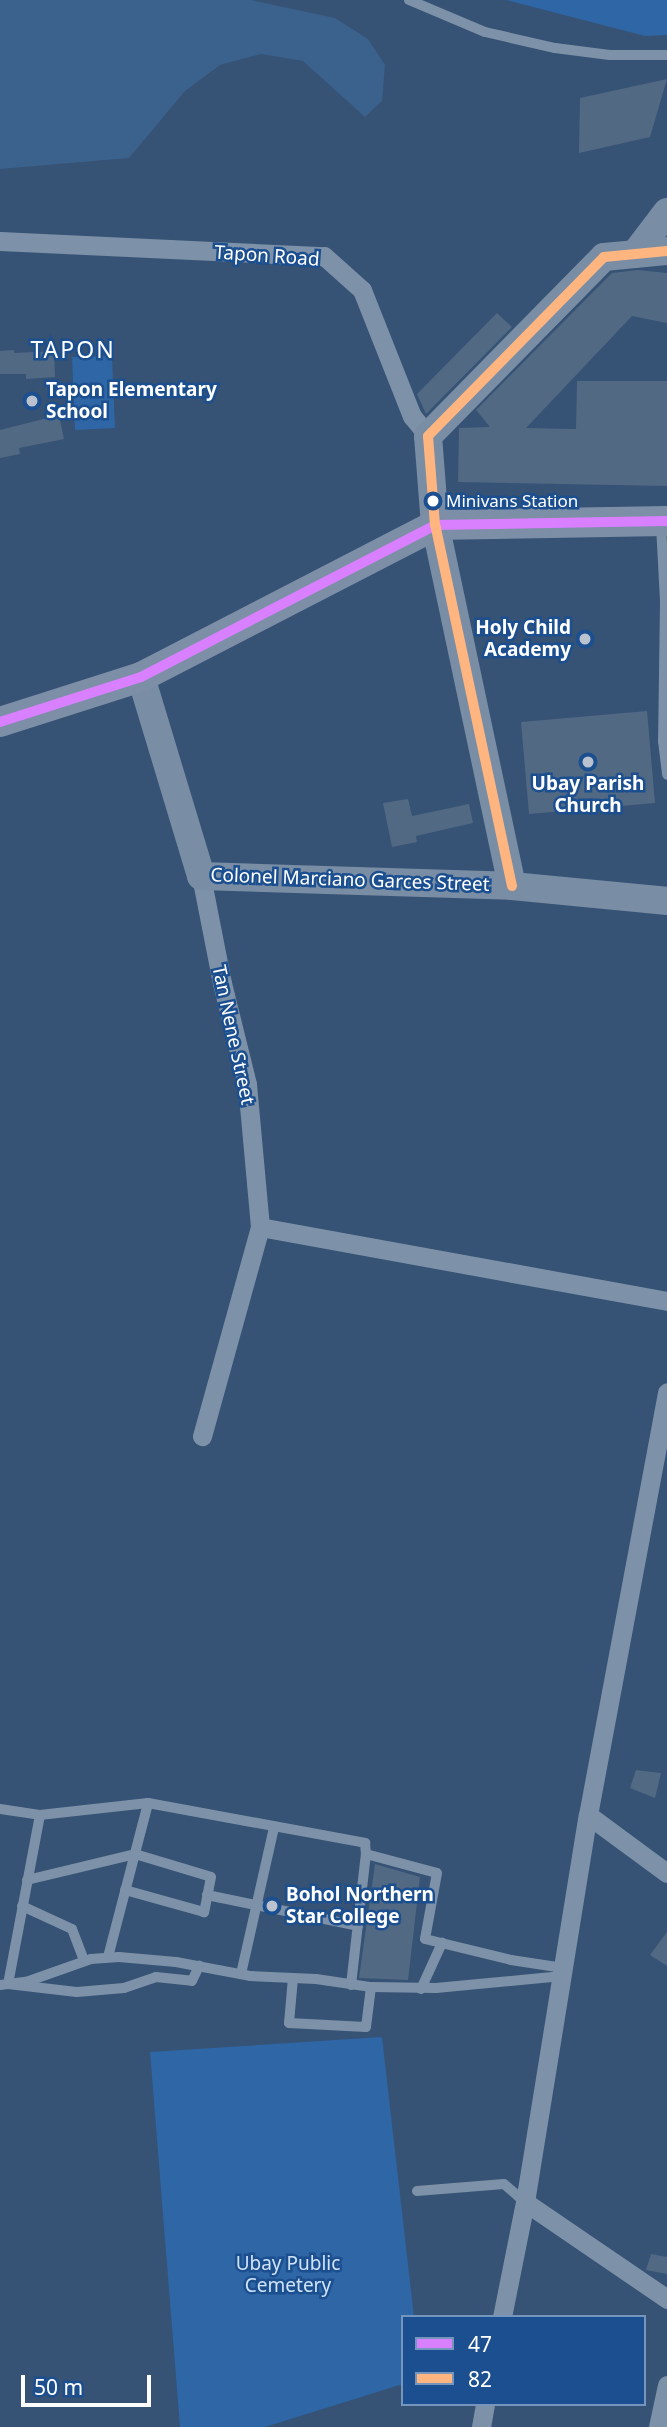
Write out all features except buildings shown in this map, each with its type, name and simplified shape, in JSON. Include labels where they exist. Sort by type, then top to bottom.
[{"type":"main road","points":[[0,722],[141,677],[435,524],[664,521]]},
{"type":"street","points":[[635,254],[667,212]]},
{"type":"street","name":"Tapon Road","points":[[0,241],[324,256],[362,290],[412,416],[428,436]]},
{"type":"street","points":[[512,886],[435,524],[428,436],[604,257],[667,251]]},
{"type":"street","name":"Tan Nene Street","points":[[141,677],[201,876],[222,983],[247,1084],[260,1227],[202,1436]]},
{"type":"street","name":"Colonel Marciano Garces Street","points":[[201,876],[512,886],[667,901]]},
{"type":"street","points":[[260,1227],[667,1301]]},
{"type":"street","points":[[502,2315],[524,2202],[588,1815],[667,1392]]},
{"type":"street","points":[[588,1815],[666,1868]]},
{"type":"street","points":[[524,2202],[667,2299]]},
{"type":"street","points":[[658,2427],[667,2385]]},
{"type":"street","points":[[481,2427],[485,2406]]},
{"type":"lane","points":[[409,0],[485,32],[555,48],[610,55],[667,55]]},
{"type":"lane","points":[[664,521],[667,775]]},
{"type":"lane","points":[[108,1957],[148,1804]]},
{"type":"lane","points":[[0,1809],[40,1815],[148,1804],[365,1843],[351,1984]]},
{"type":"lane","points":[[4,1985],[40,1815]]},
{"type":"lane","points":[[241,1974],[274,1827]]},
{"type":"lane","points":[[27,1880],[135,1854],[211,1877],[204,1912],[125,1890]]},
{"type":"lane","points":[[366,1854],[437,1873],[425,1939],[563,1972]]},
{"type":"lane","points":[[207,1895],[358,1926]]},
{"type":"lane","points":[[22,1906],[72,1929],[84,1961]]},
{"type":"lane","points":[[421,1989],[442,1943]]},
{"type":"lane","points":[[4,1985],[26,1982],[84,1961],[108,1957],[199,1966],[241,1974],[371,1987],[421,1989],[563,1972]]},
{"type":"lane","points":[[4,1985],[77,1992],[124,1988],[156,1977],[192,1981],[199,1966]]},
{"type":"lane","points":[[293,1978],[289,2023],[366,2026],[371,1987]]},
{"type":"lane","points":[[417,2191],[504,2184],[524,2202]]},
{"type":"green space","points":[[506,0],[667,0],[667,35],[645,36]]},
{"type":"green space","points":[[112,356],[115,428],[75,430],[72,357]]},
{"type":"green space","name":"Ubay Public Cemetery","points":[[382,2037],[414,2315],[401,2315],[401,2385],[265,2427],[180,2427],[150,2052]]},
{"type":"shaded area","points":[[0,0],[251,0],[335,18],[368,39],[385,65],[382,101],[365,117],[303,61],[261,54],[220,65],[185,91],[129,158],[0,169]]},
{"type":"transit line","name":"82","points":[[512,886],[435,525],[428,436],[604,257],[667,251]]},
{"type":"transit line","name":"47","points":[[0,722],[141,677],[435,525],[667,521]]},
{"type":"place","name":"Tapon Elementary School","points":[[32,401]]},
{"type":"place","name":"Minivans Station","points":[[433,501]]},
{"type":"place","name":"Holy Child Academy","points":[[585,639]]},
{"type":"place","name":"Ubay Parish Church","points":[[588,762]]},
{"type":"place","name":"Bohol Northern Star College","points":[[272,1906]]},
{"type":"district","name":"TAPON","points":[[73,349]]}]
